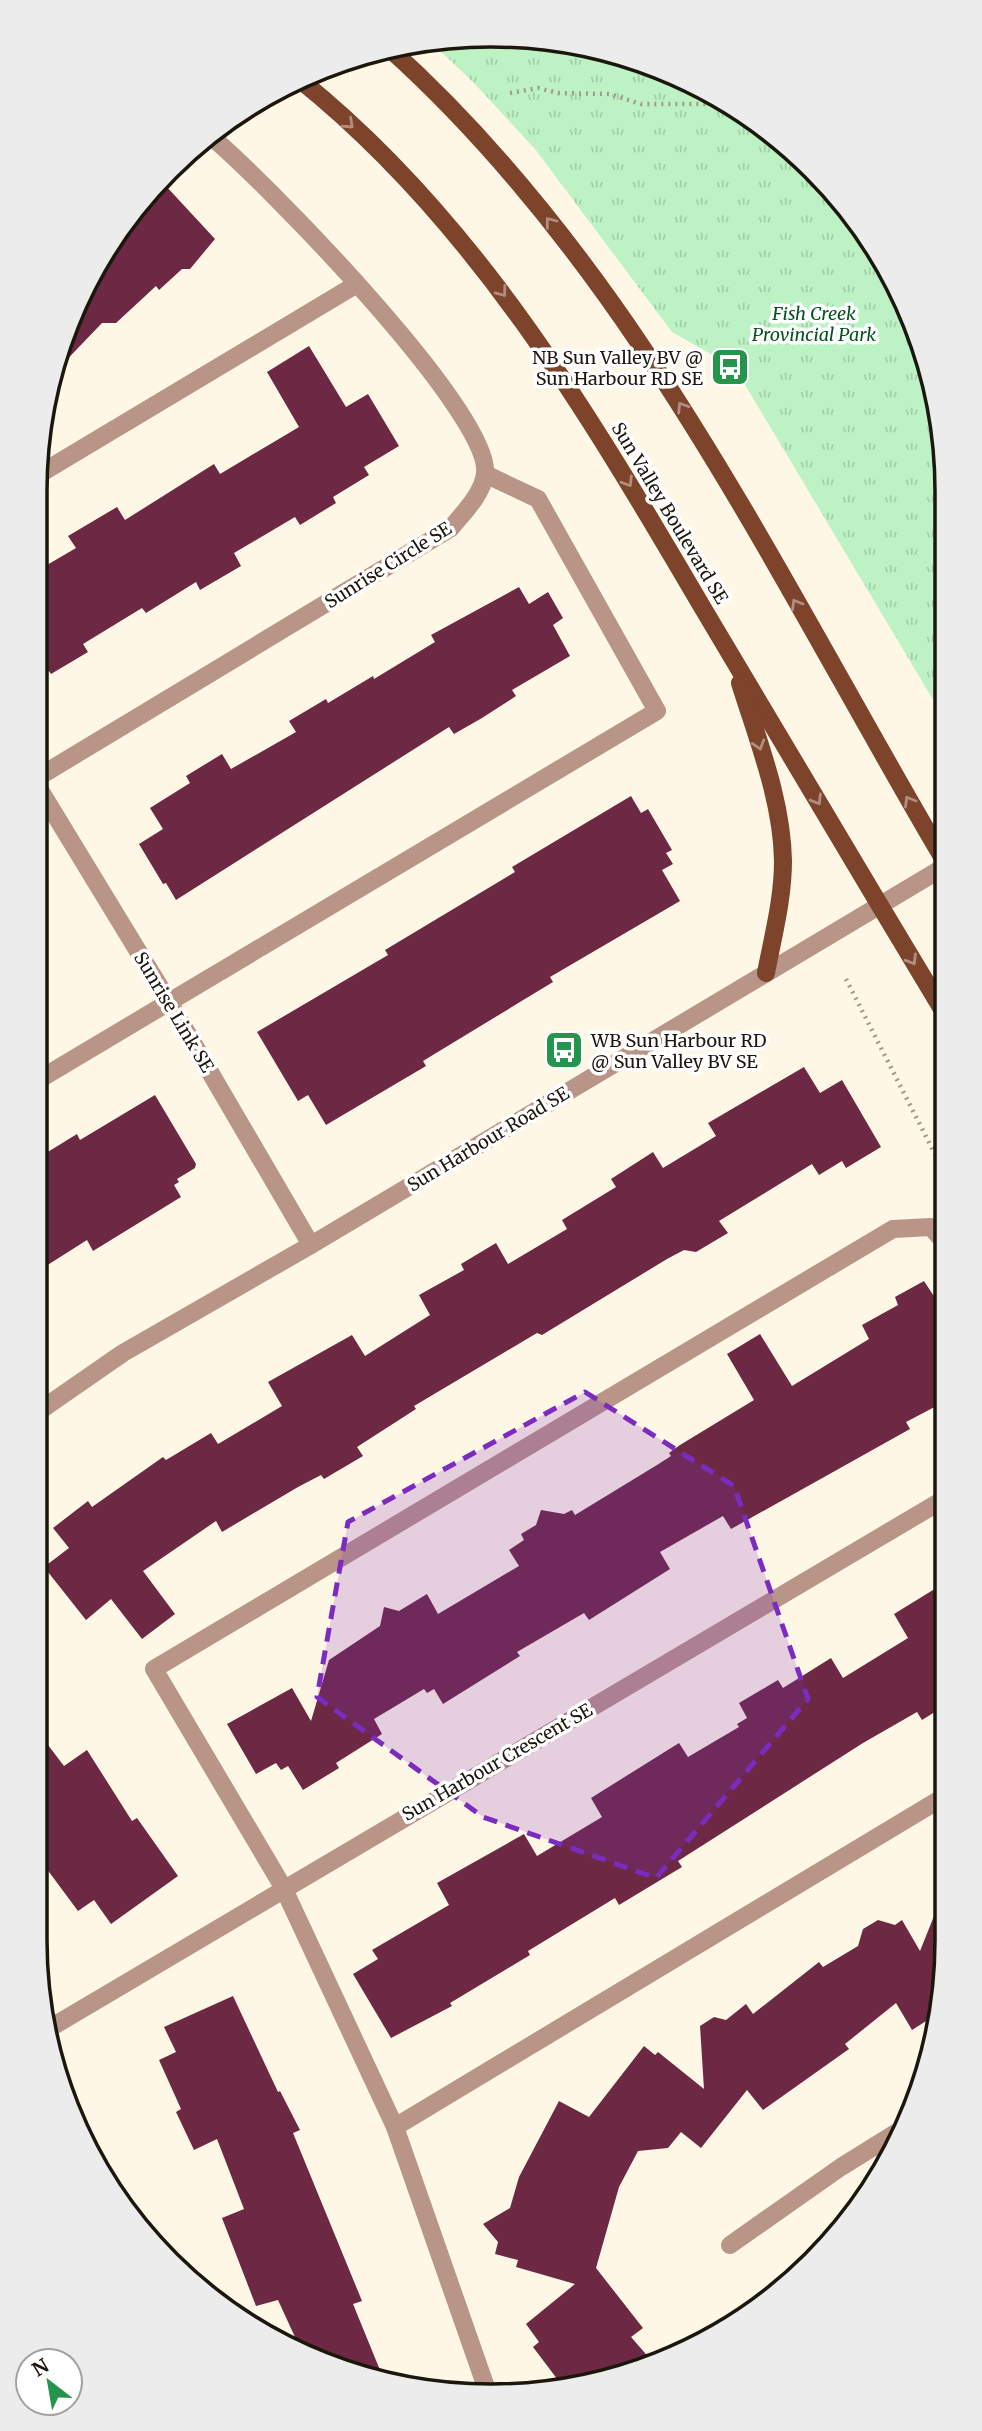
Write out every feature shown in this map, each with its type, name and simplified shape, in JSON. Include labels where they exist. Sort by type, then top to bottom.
[{"type":"main road","points":[[399,57],[439,93],[506,167],[660,373],[704,443],[935,844]]},
{"type":"main road","name":"Sun Valley Boulevard SE","points":[[308,87],[377,150],[500,289],[595,428],[935,997]]},
{"type":"main road","points":[[732,657],[776,802],[783,860],[781,894],[766,973]]},
{"type":"street","points":[[47,1075],[657,711],[538,499],[485,474],[483,452],[469,424],[356,284],[311,232],[217,142]]},
{"type":"street","points":[[48,469],[356,284]]},
{"type":"street","name":"Sunrise Circle SE","points":[[47,773],[451,528],[475,498],[485,474]]},
{"type":"street","name":"Sunrise Link SE","points":[[47,800],[311,1245]]},
{"type":"street","name":"Sun Harbour Road SE","points":[[47,1406],[123,1353],[311,1245],[935,872]]},
{"type":"street","points":[[485,2384],[395,2127],[283,1887],[154,1669],[893,1229],[931,1227],[935,1232]]},
{"type":"street","name":"Sun Harbour Crescent SE","points":[[56,2025],[283,1887],[935,1504]]},
{"type":"street","points":[[395,2127],[935,1802]]},
{"type":"street","points":[[730,2245],[841,2167],[887,2139]]},
{"type":"path","points":[[510,93],[538,88],[558,93],[610,94],[641,104],[707,104]]},
{"type":"path","points":[[846,979],[935,1154]]},
{"type":"highlighted area","points":[[585,1392],[734,1486],[808,1699],[656,1878],[483,1817],[317,1697],[348,1522]]},
{"type":"green space","name":"Fish Creek Provincial Park","points":[[491,47],[549,51],[606,62],[661,81],[713,107],[761,139],[805,177],[843,221],[875,269],[901,321],[920,376],[926,404],[935,491],[935,703],[735,368],[672,332],[535,149],[440,50]]},
{"type":"building","points":[[167,187],[215,239],[190,269],[182,269],[159,290],[156,286],[116,323],[102,323],[67,359],[81,321],[107,269],[122,244]]},
{"type":"building","points":[[309,346],[346,407],[368,394],[399,446],[364,467],[369,475],[333,497],[336,503],[300,525],[295,517],[234,553],[241,566],[200,590],[196,582],[146,613],[142,608],[83,644],[88,652],[51,674],[47,672],[47,565],[76,548],[68,536],[117,507],[125,520],[214,464],[220,474],[299,427],[267,372]]},
{"type":"building","points":[[519,587],[529,604],[548,592],[563,618],[553,625],[570,656],[512,690],[516,696],[482,718],[454,734],[449,727],[176,900],[139,844],[163,829],[150,808],[190,783],[186,776],[222,754],[231,769],[296,732],[289,721],[326,699],[328,703],[373,676],[374,679],[435,642],[431,635]]},
{"type":"building","points":[[631,796],[641,813],[648,809],[672,850],[666,853],[673,864],[662,870],[680,901],[550,977],[553,982],[423,1061],[426,1066],[326,1125],[308,1095],[298,1101],[257,1032],[388,955],[385,950],[515,872],[512,867]]},
{"type":"building","points":[[804,1067],[820,1093],[842,1080],[881,1147],[846,1168],[842,1161],[819,1175],[812,1164],[719,1221],[728,1233],[696,1252],[684,1250],[667,1259],[542,1335],[537,1333],[414,1406],[416,1409],[357,1447],[363,1456],[324,1479],[321,1475],[298,1487],[222,1532],[216,1521],[143,1571],[175,1614],[142,1639],[111,1599],[86,1620],[47,1571],[47,1565],[69,1548],[53,1528],[88,1501],[92,1507],[163,1457],[166,1460],[211,1433],[218,1444],[282,1406],[268,1382],[352,1335],[365,1356],[430,1315],[419,1295],[464,1270],[461,1264],[496,1243],[508,1264],[567,1229],[562,1220],[616,1187],[611,1179],[653,1152],[663,1168],[716,1136],[708,1123]]},
{"type":"building","points":[[155,1095],[196,1164],[195,1168],[177,1179],[179,1182],[174,1185],[181,1197],[93,1251],[87,1240],[47,1265],[47,1152],[77,1134],[80,1140]]},
{"type":"building","points":[[924,1281],[935,1298],[935,1407],[906,1422],[910,1429],[731,1529],[723,1516],[660,1552],[670,1569],[589,1620],[584,1613],[517,1652],[520,1656],[443,1704],[434,1689],[427,1693],[424,1689],[374,1719],[382,1734],[336,1763],[339,1768],[303,1790],[288,1766],[281,1770],[276,1763],[256,1774],[227,1724],[292,1688],[311,1721],[329,1660],[380,1626],[384,1607],[399,1611],[427,1594],[438,1614],[519,1566],[509,1550],[524,1540],[521,1534],[536,1525],[541,1510],[564,1514],[572,1510],[575,1515],[657,1465],[671,1456],[669,1453],[680,1445],[754,1400],[727,1354],[760,1334],[792,1386],[869,1339],[862,1325],[898,1305],[895,1297]]},
{"type":"building","points":[[935,1589],[935,1712],[922,1720],[917,1712],[863,1743],[678,1861],[682,1867],[619,1905],[615,1898],[528,1951],[530,1955],[450,2003],[452,2006],[391,2038],[353,1974],[378,1959],[372,1950],[449,1905],[437,1883],[524,1834],[537,1856],[602,1817],[591,1798],[679,1743],[688,1757],[739,1727],[737,1724],[747,1718],[739,1703],[778,1680],[783,1688],[831,1658],[843,1678],[908,1638],[894,1614]]},
{"type":"building","points":[[47,1744],[64,1766],[87,1750],[132,1821],[137,1818],[178,1876],[111,1924],[94,1900],[78,1911],[47,1869]]},
{"type":"building","points":[[935,1914],[934,1969],[927,2020],[912,2030],[896,2003],[845,2044],[849,2049],[763,2110],[747,2090],[701,2148],[681,2132],[668,2148],[638,2151],[619,2187],[596,2268],[643,2328],[631,2337],[647,2355],[606,2369],[557,2379],[533,2347],[539,2342],[526,2324],[575,2284],[516,2267],[518,2260],[495,2254],[498,2242],[483,2224],[510,2208],[519,2177],[559,2101],[589,2117],[644,2046],[655,2055],[658,2052],[704,2089],[700,2026],[714,2017],[726,2020],[746,2004],[753,2014],[819,1962],[823,1967],[858,1946],[863,1929],[878,1920],[895,1925],[902,1920],[920,1951]]},
{"type":"building","points":[[233,1996],[278,2092],[280,2091],[300,2130],[293,2133],[362,2301],[353,2304],[380,2370],[296,2338],[278,2300],[256,2306],[222,2218],[244,2209],[217,2139],[194,2150],[176,2112],[181,2109],[159,2060],[176,2052],[164,2027]]},
{"type":"place","name":"NB Sun Valley BV @ Sun Harbour RD SE","points":[[730,367]]},
{"type":"place","name":"WB Sun Harbour RD @ Sun Valley BV SE","points":[[564,1050]]}]
